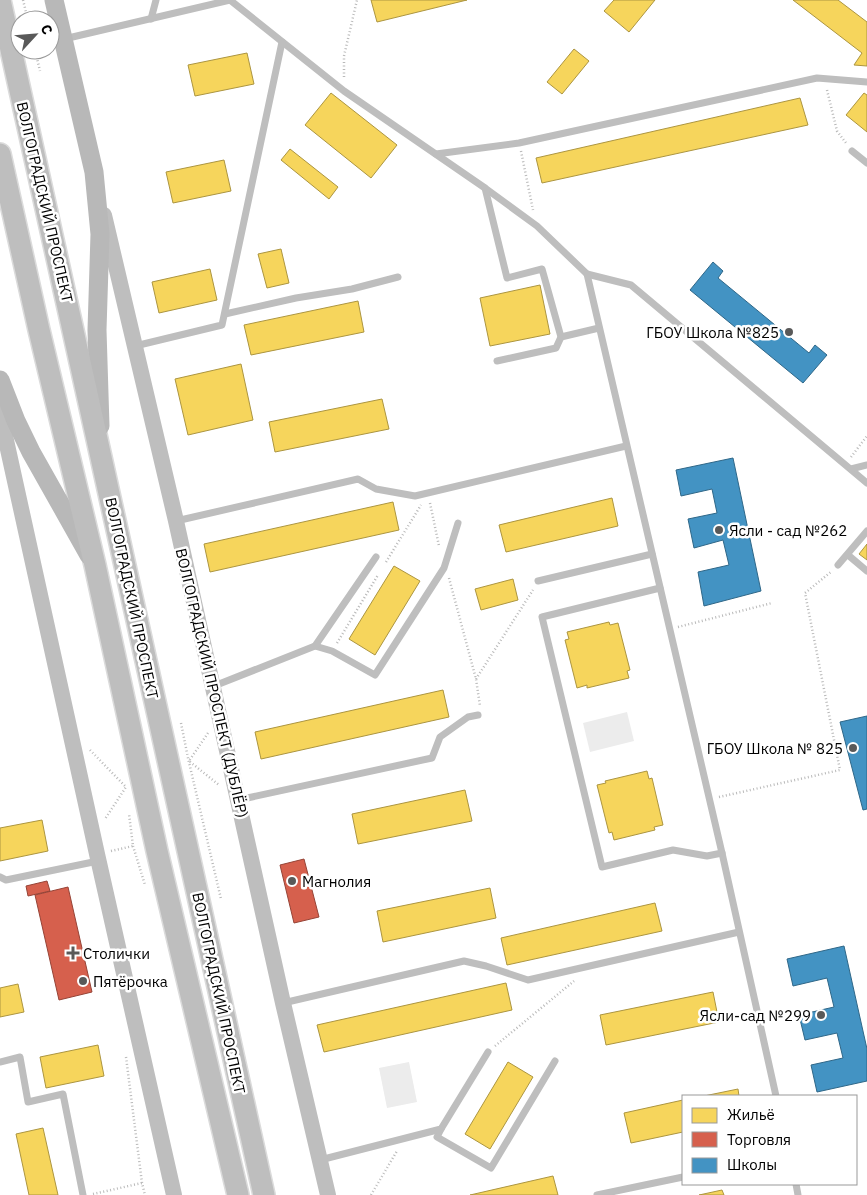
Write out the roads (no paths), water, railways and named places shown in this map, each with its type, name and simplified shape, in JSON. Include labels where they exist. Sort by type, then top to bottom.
[{"type":"main road","name":"ВОЛГОГРАДСКИЙ ПРОСПЕКТ","points":[[0,0],[264,1195]]},
{"type":"main road","name":"ВОЛГОГРАДСКИЙ ПРОСПЕКТ (ДУБЛЁР)","points":[[54,0],[94,172],[100,234],[97,330],[101,457]]},
{"type":"main road","name":"ВОЛГОГРАДСКИЙ ПРОСПЕКТ","points":[[0,154],[39,330],[95,566],[156,851],[238,1195]]},
{"type":"main road","points":[[0,380],[16,421],[31,452],[95,566]]},
{"type":"street","name":"ВОЛГОГРАДСКИЙ ПРОСПЕКТ (ДУБЛЁР)","points":[[94,172],[176,521],[283,1003],[328,1195]]},
{"type":"street","points":[[0,413],[98,861],[174,1195]]},
{"type":"street","points":[[229,1195],[232,1171]]},
{"type":"lane","points":[[151,19],[156,0]]},
{"type":"lane","points":[[63,39],[231,0],[344,91],[537,226],[587,274],[631,285],[867,483]]},
{"type":"lane","points":[[135,346],[222,325],[282,42]]},
{"type":"lane","points":[[436,154],[519,143],[817,78],[867,82]]},
{"type":"lane","points":[[852,151],[867,163]]},
{"type":"lane","points":[[485,188],[507,278],[542,269],[561,337],[556,348],[497,361]]},
{"type":"lane","points":[[587,274],[710,799],[776,1095]]},
{"type":"lane","points":[[225,314],[398,278]]},
{"type":"lane","points":[[561,337],[599,328]]},
{"type":"lane","points":[[176,521],[358,479],[376,489],[415,496],[626,446]]},
{"type":"lane","points":[[848,467],[867,465]]},
{"type":"lane","points":[[315,646],[332,651],[375,675],[444,568],[458,523]]},
{"type":"lane","points":[[838,565],[867,531]]},
{"type":"lane","points":[[538,581],[652,554]]},
{"type":"lane","points":[[848,554],[867,571]]},
{"type":"lane","points":[[213,686],[315,646],[376,557]]},
{"type":"lane","points":[[660,588],[542,617],[602,867],[673,850],[707,856],[722,852]]},
{"type":"lane","points":[[238,800],[432,758],[440,737],[468,717],[478,715]]},
{"type":"lane","points":[[0,877],[6,880],[98,861]]},
{"type":"lane","points":[[283,1003],[464,962],[486,966],[528,980],[740,932]]},
{"type":"lane","points":[[488,1052],[437,1137],[491,1168],[555,1061]]},
{"type":"lane","points":[[0,1062],[20,1058],[28,1102],[63,1094],[83,1195]]},
{"type":"lane","points":[[319,1160],[441,1130]]},
{"type":"lane","points":[[597,1195],[682,1177]]},
{"type":"place","name":"ГБОУ Школа №825","points":[[789,332]]},
{"type":"place","name":"Ясли - сад №262","points":[[719,530]]},
{"type":"place","name":"ГБОУ Школа № 825","points":[[853,748]]},
{"type":"place","name":"Магнолия","points":[[292,881]]},
{"type":"place","name":"Столички","points":[[73,953]]},
{"type":"place","name":"Пятёрочка","points":[[83,981]]},
{"type":"place","name":"Ясли-сад №299","points":[[821,1015]]}]
